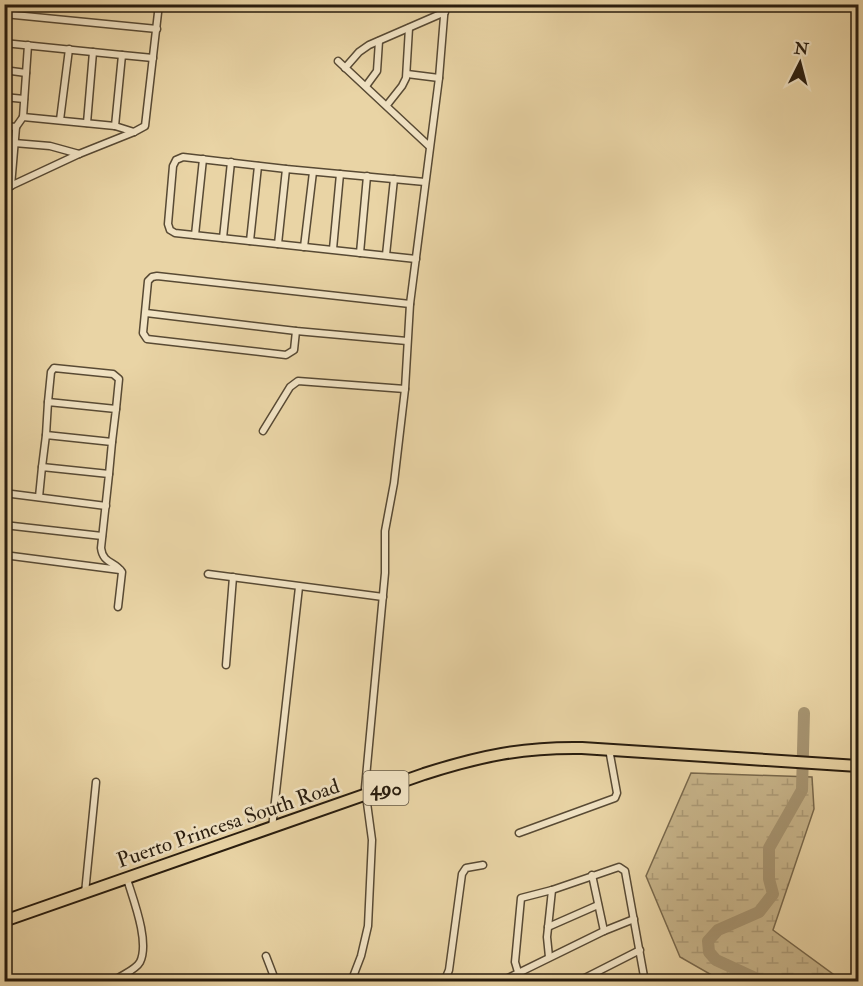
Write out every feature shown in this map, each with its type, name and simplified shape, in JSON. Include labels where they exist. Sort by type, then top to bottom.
[{"type":"main road","name":"Puerto Princesa South Road","points":[[4,921],[462,762],[509,751],[554,747],[609,749],[858,766]]},
{"type":"street","points":[[8,188],[79,154],[143,128],[147,121],[159,4]]},
{"type":"street","points":[[345,68],[363,49],[445,8]]},
{"type":"street","points":[[351,981],[361,956],[368,926],[372,840],[365,778],[383,597],[385,531],[394,483],[405,389],[410,304],[429,146],[440,78],[445,8]]},
{"type":"street","points":[[4,14],[157,29]]},
{"type":"street","points":[[387,105],[402,86],[407,74],[409,28]]},
{"type":"street","points":[[366,86],[377,71],[379,41]]},
{"type":"street","points":[[4,43],[153,58]]},
{"type":"street","points":[[8,188],[15,127],[23,117],[28,45]]},
{"type":"street","points":[[60,120],[69,49]]},
{"type":"street","points":[[87,123],[93,52]]},
{"type":"street","points":[[115,126],[122,55]]},
{"type":"street","points":[[338,61],[429,146]]},
{"type":"street","points":[[4,70],[26,73]]},
{"type":"street","points":[[407,74],[440,78]]},
{"type":"street","points":[[4,97],[24,99]]},
{"type":"street","points":[[23,117],[115,126],[134,132]]},
{"type":"street","points":[[4,126],[15,127]]},
{"type":"street","points":[[14,143],[50,146],[79,154]]},
{"type":"street","points":[[416,259],[175,233],[168,227],[171,186],[176,160],[183,157],[425,182]]},
{"type":"street","points":[[195,235],[203,159]]},
{"type":"street","points":[[223,238],[231,162]]},
{"type":"street","points":[[250,242],[258,166]]},
{"type":"street","points":[[278,244],[286,169]]},
{"type":"street","points":[[304,247],[313,172]]},
{"type":"street","points":[[333,249],[340,174]]},
{"type":"street","points":[[360,253],[367,176]]},
{"type":"street","points":[[386,255],[394,179]]},
{"type":"street","points":[[296,331],[294,350],[291,354],[286,355],[150,340],[143,335],[148,281],[157,276],[410,304]]},
{"type":"street","points":[[146,313],[296,331],[407,341]]},
{"type":"street","points":[[39,497],[52,369],[113,374],[118,377],[102,536],[104,558],[121,570]]},
{"type":"street","points":[[263,431],[290,387],[298,381],[405,389]]},
{"type":"street","points":[[48,402],[116,409]]},
{"type":"street","points":[[46,435],[112,442]]},
{"type":"street","points":[[42,468],[109,474]]},
{"type":"street","points":[[4,493],[106,506]]},
{"type":"street","points":[[4,525],[102,536]]},
{"type":"street","points":[[4,555],[121,570]]},
{"type":"street","points":[[118,607],[121,570]]},
{"type":"street","points":[[208,574],[383,597]]},
{"type":"street","points":[[226,665],[233,578]]},
{"type":"street","points":[[272,829],[299,587]]},
{"type":"street","points":[[519,833],[615,798],[617,793],[609,749]]},
{"type":"street","points":[[85,893],[96,782]]},
{"type":"street","points":[[444,981],[449,970],[462,874],[466,868],[483,865]]},
{"type":"street","points":[[525,981],[518,972],[515,956],[520,900],[524,896],[552,890],[616,867],[623,869],[644,981]]},
{"type":"street","points":[[592,875],[604,931]]},
{"type":"street","points":[[113,981],[135,967],[141,958],[142,932],[127,879]]},
{"type":"street","points":[[549,957],[547,942],[552,890]]},
{"type":"street","points":[[548,927],[598,905]]},
{"type":"street","points":[[500,981],[634,919]]},
{"type":"street","points":[[577,981],[640,950]]},
{"type":"street","points":[[266,956],[276,981]]},
{"type":"green space","points":[[691,773],[812,777],[814,809],[773,930],[841,981],[722,981],[680,957],[646,876]]},
{"type":"waterway","points":[[764,982],[716,960],[709,952],[708,941],[718,930],[759,912],[773,894],[769,879],[769,848],[802,790],[804,713]]}]
